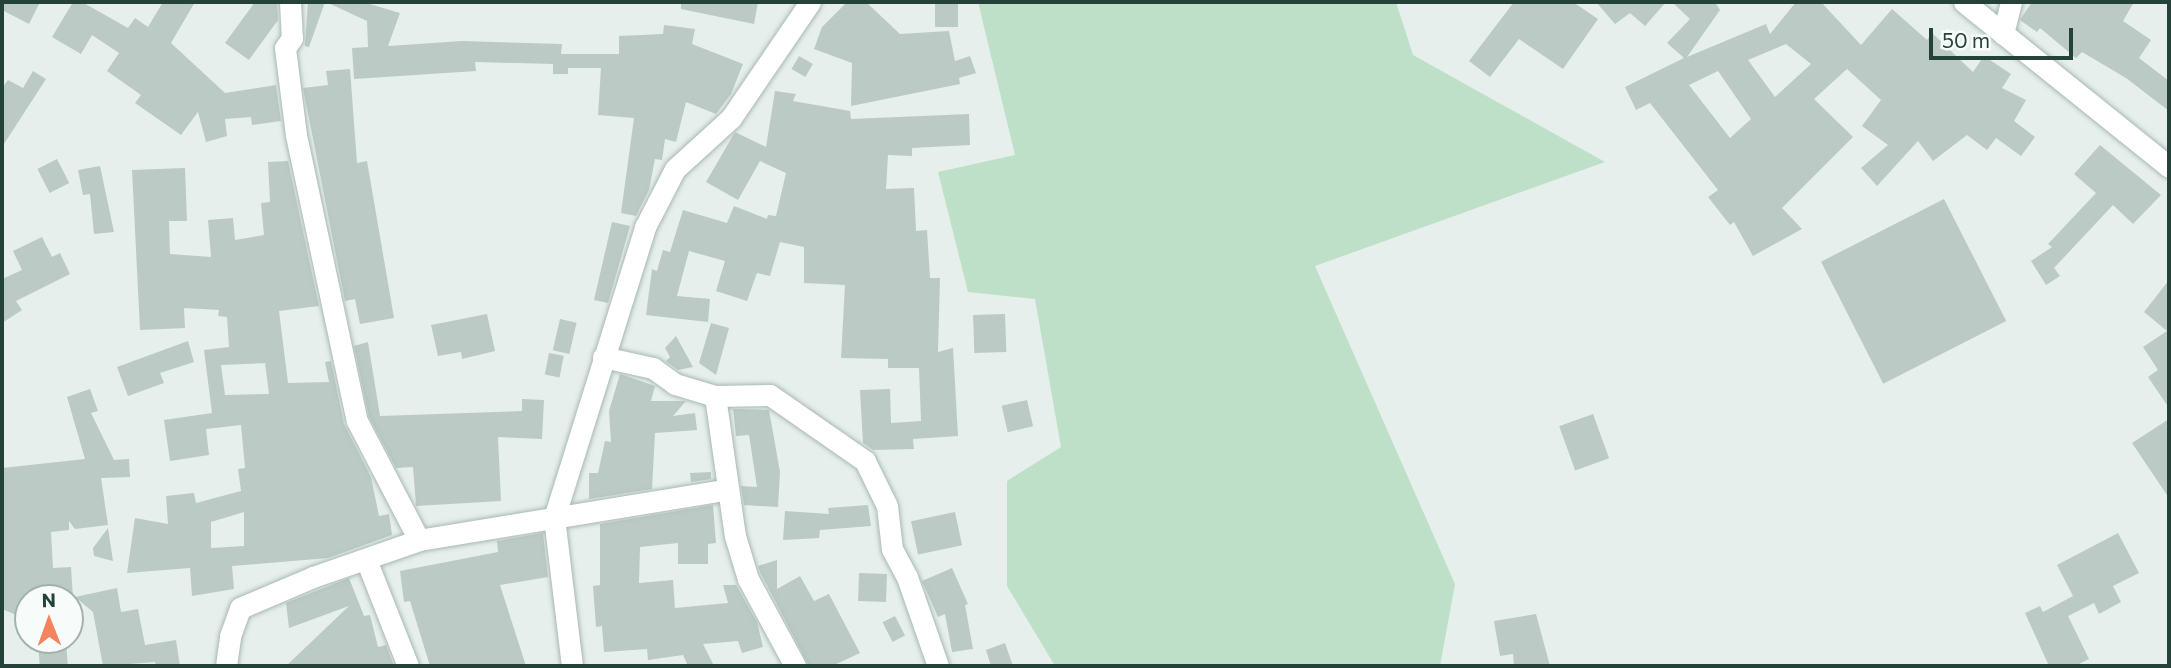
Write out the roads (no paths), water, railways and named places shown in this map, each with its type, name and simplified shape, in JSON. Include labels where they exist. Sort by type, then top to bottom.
[{"type":"street","points":[[290,2],[292,38],[285,48],[294,121],[357,421],[419,540]]},
{"type":"street","points":[[572,666],[554,518],[645,228],[675,169],[731,118],[810,2]]},
{"type":"street","points":[[1964,2],[2169,167]]},
{"type":"street","points":[[2003,34],[2011,2]]},
{"type":"street","points":[[603,358],[653,368],[675,384],[715,397],[770,395],[865,461],[887,506],[891,549],[907,577],[938,666]]},
{"type":"street","points":[[715,397],[725,490],[748,579],[796,666]]},
{"type":"street","points":[[226,666],[230,635],[240,608],[301,581],[367,562],[419,540],[725,490]]},
{"type":"street","points":[[367,562],[408,666]]}]
